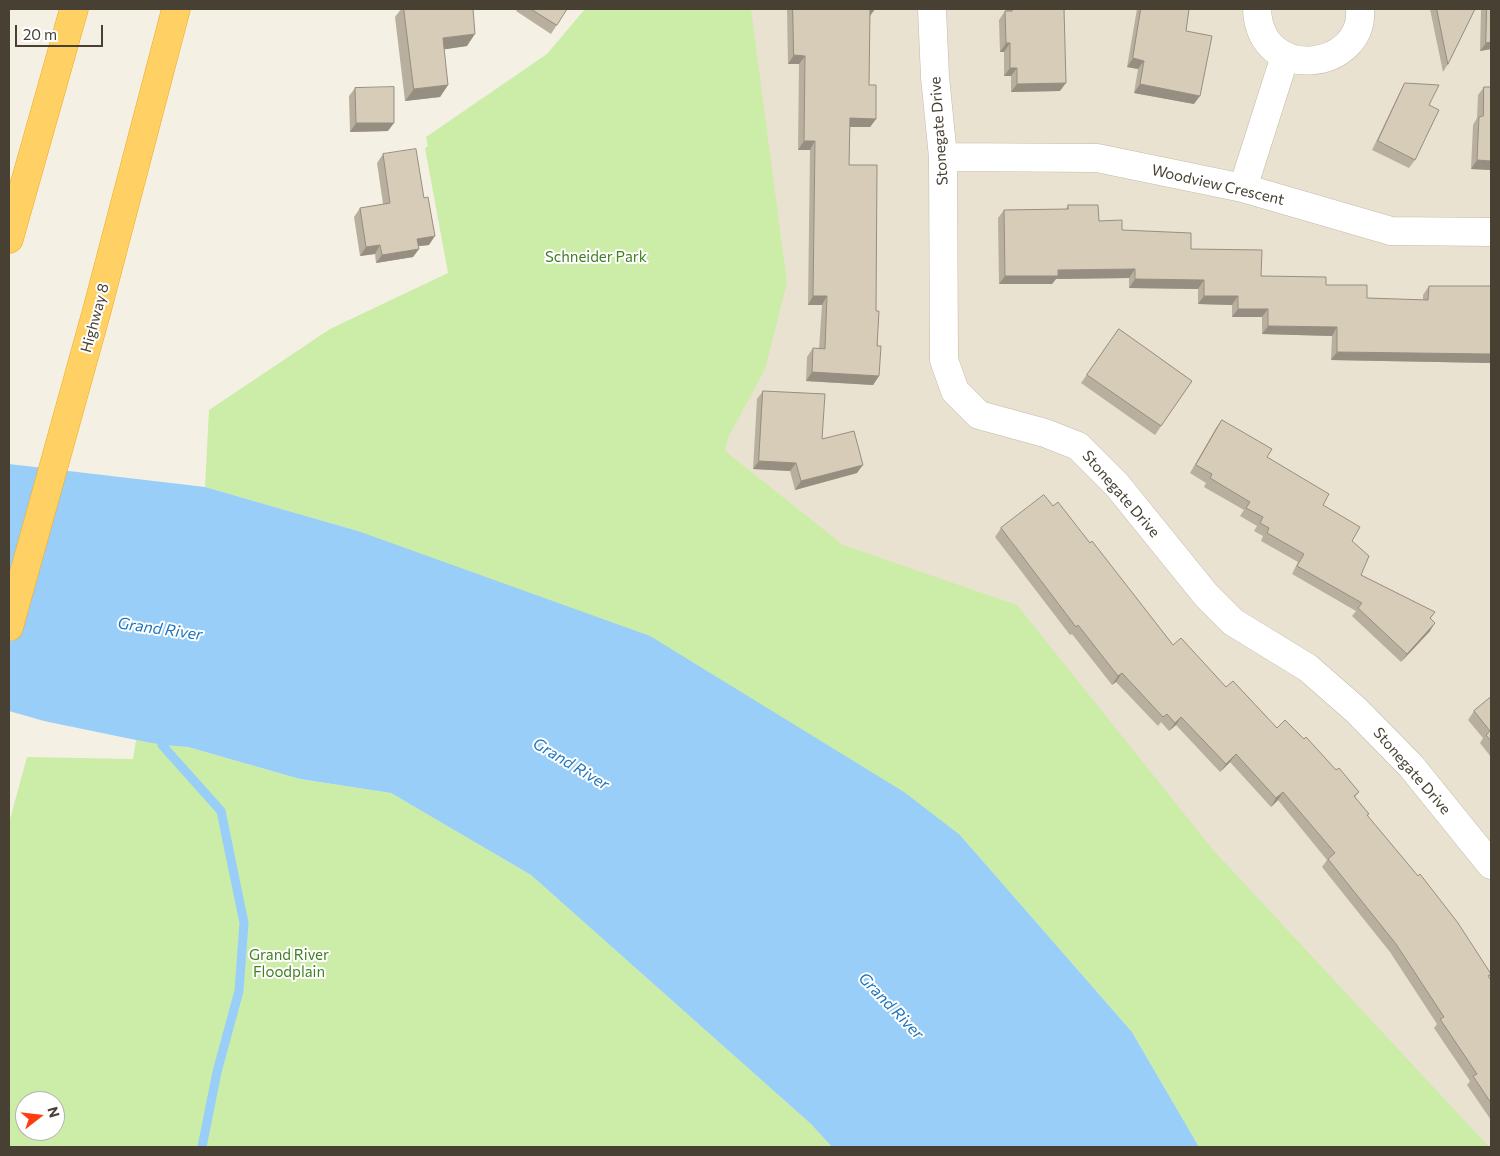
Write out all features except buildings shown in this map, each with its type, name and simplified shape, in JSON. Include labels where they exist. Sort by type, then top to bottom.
[{"type":"highway","points":[[9,239],[74,9]]},
{"type":"highway","name":"Highway 8","points":[[9,627],[97,310],[176,9]]},
{"type":"street","name":"Stonegate Drive","points":[[932,9],[935,78],[943,157],[944,360],[955,392],[979,415],[1045,433],[1078,446],[1117,485],[1206,596],[1233,622],[1308,668],[1356,710],[1411,766],[1491,865]]},
{"type":"street","points":[[1257,9],[1262,33],[1273,48],[1285,56],[1303,61],[1321,60],[1330,57],[1345,47],[1356,29],[1360,9]]},
{"type":"street","points":[[1243,188],[1285,56]]},
{"type":"street","name":"Woodview Crescent","points":[[943,157],[1097,158],[1243,188],[1390,231],[1491,232]]},
{"type":"shaded area","points":[[703,9],[1491,9],[1491,1147],[1477,1147],[711,528]]},
{"type":"green space","name":"Schneider Park","points":[[585,9],[751,9],[787,283],[765,369],[728,438],[725,451],[843,545],[1017,605],[1214,851],[1489,1147],[1199,1147],[1132,1032],[960,835],[358,531],[205,487],[209,410],[330,329],[448,273],[425,148],[428,146],[426,137],[547,54]]},
{"type":"green space","name":"Grand River Floodplain","points":[[136,740],[188,747],[300,779],[391,793],[531,875],[811,1124],[832,1147],[9,1147],[9,823],[27,757],[133,759]]},
{"type":"water","name":"Grand River","points":[[9,464],[205,487],[358,531],[650,636],[904,792],[960,835],[1132,1032],[1199,1147],[832,1147],[811,1124],[531,875],[391,793],[300,779],[188,747],[136,740],[44,721],[9,711]]},
{"type":"waterway","points":[[162,745],[221,811],[244,923],[239,991],[217,1072],[202,1147]]}]
